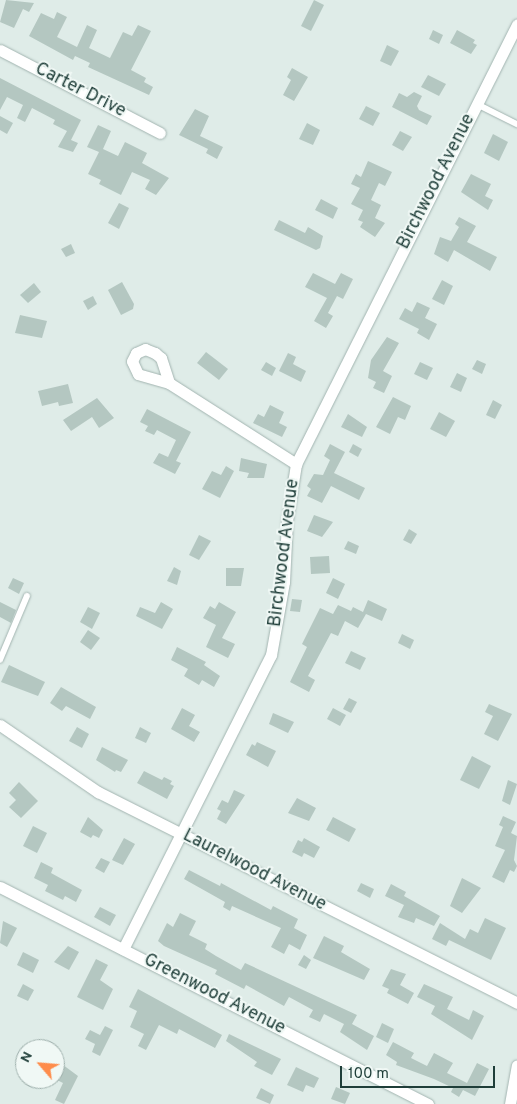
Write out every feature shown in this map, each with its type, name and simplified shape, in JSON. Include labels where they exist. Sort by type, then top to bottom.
[{"type":"street","name":"Birchwood Avenue","points":[[123,949],[271,655],[284,582],[287,521],[296,464],[517,24]]},
{"type":"street","name":"Carter Drive","points":[[0,50],[160,133]]},
{"type":"street","points":[[169,383],[296,464]]},
{"type":"street","name":"Laurelwood Avenue","points":[[0,725],[98,792],[517,1003]]},
{"type":"street","name":"Greenwood Avenue","points":[[0,887],[428,1104]]},
{"type":"street","points":[[510,1104],[517,1066]]},
{"type":"lane","points":[[477,104],[517,124]]},
{"type":"lane","points":[[0,660],[27,596]]},
{"type":"building","points":[[6,0],[34,3],[29,12],[23,9],[14,28],[0,22]]},
{"type":"building","points":[[314,0],[324,5],[311,31],[301,26]]},
{"type":"building","points":[[57,12],[67,17],[57,37],[77,47],[87,25],[97,30],[89,48],[110,58],[123,32],[132,36],[138,25],[151,31],[131,70],[146,78],[144,82],[153,87],[149,95],[88,67],[90,63],[75,56],[73,60],[29,36],[41,13],[54,19]]},
{"type":"building","points":[[433,30],[443,35],[439,44],[429,39]]},
{"type":"building","points":[[457,30],[475,40],[473,43],[477,45],[471,54],[450,43]]},
{"type":"building","points":[[387,45],[399,51],[391,66],[380,61]]},
{"type":"building","points":[[292,68],[308,77],[294,101],[283,95],[291,80],[287,77]]},
{"type":"building","points":[[428,75],[446,84],[439,96],[421,87]]},
{"type":"building","points":[[0,78],[81,120],[71,140],[78,143],[73,152],[58,147],[67,131],[53,124],[55,120],[32,108],[25,122],[17,118],[23,105],[7,97],[0,110]]},
{"type":"building","points":[[414,92],[422,96],[417,106],[419,110],[432,116],[427,125],[392,107],[399,93],[407,97]]},
{"type":"building","points":[[366,106],[380,113],[373,126],[359,119]]},
{"type":"building","points":[[195,109],[209,116],[200,136],[223,147],[217,159],[206,153],[208,149],[179,135]]},
{"type":"building","points":[[0,116],[13,123],[7,134],[0,130]]},
{"type":"building","points":[[307,123],[320,130],[313,145],[299,139]]},
{"type":"building","points":[[98,125],[111,131],[103,149],[118,156],[125,142],[147,153],[142,163],[169,178],[156,195],[145,189],[150,180],[132,172],[121,195],[99,184],[101,180],[88,174],[99,152],[87,147]]},
{"type":"building","points":[[400,131],[412,137],[403,151],[392,145]]},
{"type":"building","points":[[493,134],[508,142],[499,161],[484,153]]},
{"type":"building","points":[[368,161],[392,172],[385,186],[379,183],[371,200],[381,205],[375,218],[385,223],[375,237],[360,227],[363,222],[358,220],[363,210],[351,204],[360,188],[351,184],[356,174],[361,177]]},
{"type":"building","points":[[471,174],[491,184],[485,196],[493,200],[488,210],[461,192]]},
{"type":"building","points":[[321,199],[338,208],[333,219],[315,210]]},
{"type":"building","points":[[119,203],[129,208],[119,229],[108,223]]},
{"type":"building","points":[[459,217],[476,226],[467,242],[497,257],[490,271],[454,250],[448,262],[434,254],[440,237],[451,241],[459,227],[455,224]]},
{"type":"building","points":[[279,220],[305,233],[308,227],[323,236],[320,248],[316,250],[274,230]]},
{"type":"building","points":[[71,244],[75,253],[66,257],[61,249]]},
{"type":"building","points":[[313,273],[335,284],[341,273],[353,279],[343,299],[337,296],[328,313],[333,316],[326,328],[314,321],[327,298],[305,287]]},
{"type":"building","points":[[442,280],[453,286],[444,305],[432,299]]},
{"type":"building","points":[[122,282],[134,304],[133,309],[121,315],[108,290]]},
{"type":"building","points":[[34,283],[41,292],[28,303],[20,295]]},
{"type":"building","points":[[93,296],[97,304],[88,310],[83,301]]},
{"type":"building","points":[[417,302],[430,308],[425,318],[437,324],[429,340],[417,333],[419,329],[399,319],[405,308],[412,312]]},
{"type":"building","points":[[20,315],[47,321],[42,338],[15,333]]},
{"type":"building","points":[[387,337],[399,343],[383,371],[392,376],[384,393],[373,388],[376,382],[368,378],[371,360]]},
{"type":"building","points":[[206,352],[228,369],[219,380],[197,363]]},
{"type":"building","points":[[288,353],[296,357],[293,364],[306,371],[301,382],[279,371]]},
{"type":"building","points":[[477,360],[486,364],[482,374],[472,369]]},
{"type":"building","points":[[266,362],[276,368],[272,376],[261,370]]},
{"type":"building","points":[[420,362],[433,368],[427,380],[414,374]]},
{"type":"building","points":[[457,373],[467,378],[461,392],[450,387]]},
{"type":"building","points":[[68,384],[73,403],[59,406],[58,402],[42,406],[38,391]]},
{"type":"building","points":[[393,397],[411,406],[405,420],[398,417],[390,434],[376,427]]},
{"type":"building","points":[[97,398],[114,418],[99,428],[92,417],[71,431],[63,420]]},
{"type":"building","points":[[493,400],[502,405],[495,419],[486,415]]},
{"type":"building","points":[[270,405],[284,412],[279,423],[287,427],[282,437],[253,423],[258,414],[264,417]]},
{"type":"building","points":[[147,409],[191,432],[176,461],[181,463],[175,474],[153,463],[159,453],[168,457],[176,440],[157,430],[154,435],[145,431],[148,426],[140,422]]},
{"type":"building","points":[[439,412],[455,421],[446,437],[430,429]]},
{"type":"building","points":[[348,414],[367,427],[362,437],[341,427]]},
{"type":"building","points":[[330,444],[345,452],[334,473],[365,488],[359,500],[331,486],[322,503],[307,496],[311,489],[307,486],[314,474],[323,475],[330,460],[324,456]]},
{"type":"building","points":[[353,444],[362,449],[358,457],[349,452]]},
{"type":"building","points":[[241,458],[267,464],[264,478],[247,478],[249,473],[239,471]]},
{"type":"building","points":[[226,466],[234,471],[220,498],[202,489],[212,471],[221,475]]},
{"type":"building","points":[[314,515],[333,522],[322,537],[307,531]]},
{"type":"building","points":[[409,529],[417,534],[411,544],[403,540]]},
{"type":"building","points":[[199,535],[211,541],[199,560],[189,555]]},
{"type":"building","points":[[348,541],[359,546],[356,554],[344,549]]},
{"type":"building","points":[[329,556],[330,573],[311,574],[310,557]]},
{"type":"building","points":[[174,567],[181,571],[177,585],[167,581]]},
{"type":"building","points":[[226,568],[244,568],[241,586],[226,586]]},
{"type":"building","points":[[13,578],[24,583],[19,594],[8,588]]},
{"type":"building","points":[[333,578],[345,584],[338,599],[326,593]]},
{"type":"building","points":[[292,599],[302,600],[300,612],[290,611]]},
{"type":"building","points":[[368,600],[387,609],[382,621],[366,614],[358,628],[345,621],[338,636],[331,633],[308,676],[315,680],[309,692],[290,682],[307,647],[302,644],[320,608],[333,614],[338,605],[351,611],[353,607],[363,612]]},
{"type":"building","points":[[0,602],[16,610],[11,623],[0,617]]},
{"type":"building","points":[[161,602],[173,609],[162,629],[136,616],[140,607],[155,613]]},
{"type":"building","points":[[219,602],[236,612],[222,638],[235,644],[228,658],[206,647],[216,625],[203,618],[210,606],[215,609]]},
{"type":"building","points":[[88,607],[100,613],[92,629],[80,622]]},
{"type":"building","points":[[88,630],[100,638],[91,650],[80,642]]},
{"type":"building","points":[[402,634],[414,640],[410,649],[398,643]]},
{"type":"building","points":[[177,647],[206,662],[204,665],[220,676],[214,687],[202,680],[199,685],[184,676],[188,669],[171,660]]},
{"type":"building","points":[[351,651],[366,658],[360,670],[345,663]]},
{"type":"building","points":[[9,665],[45,682],[38,696],[1,682]]},
{"type":"building","points":[[61,687],[96,707],[90,719],[66,706],[62,711],[50,703]]},
{"type":"building","points":[[349,698],[357,702],[351,713],[343,709]]},
{"type":"building","points":[[489,704],[512,714],[498,741],[484,734],[493,716],[485,712]]},
{"type":"building","points":[[182,708],[195,715],[189,726],[200,732],[194,742],[171,729]]},
{"type":"building","points":[[333,708],[346,715],[340,726],[327,719]]},
{"type":"building","points":[[273,713],[294,722],[288,733],[269,724]]},
{"type":"building","points":[[77,727],[89,734],[82,748],[69,741]]},
{"type":"building","points":[[140,727],[151,733],[146,743],[135,738]]},
{"type":"building","points":[[257,742],[276,751],[268,767],[246,755],[252,744],[255,746]]},
{"type":"building","points":[[102,747],[128,760],[121,772],[116,770],[115,772],[96,760]]},
{"type":"building","points":[[472,756],[491,766],[479,789],[460,780]]},
{"type":"building","points":[[144,771],[162,780],[164,777],[172,781],[170,784],[174,786],[167,799],[137,783]]},
{"type":"building","points":[[508,780],[517,784],[510,805],[502,801]]},
{"type":"building","points":[[19,782],[38,801],[21,818],[9,807],[16,800],[9,793]]},
{"type":"building","points":[[234,790],[245,795],[226,824],[217,819],[221,811],[217,809],[222,800],[228,803]]},
{"type":"building","points":[[297,798],[316,808],[309,821],[288,813]]},
{"type":"building","points":[[503,816],[516,822],[511,833],[517,836],[514,860],[517,866],[514,872],[510,870],[504,883],[492,877],[505,850],[495,846],[503,827],[499,825]]},
{"type":"building","points":[[88,817],[103,830],[99,838],[93,835],[91,838],[80,832]]},
{"type":"building","points":[[333,817],[356,829],[349,842],[326,830]]},
{"type":"building","points":[[33,826],[47,833],[37,853],[23,846]]},
{"type":"building","points":[[124,838],[135,844],[123,865],[112,860]]},
{"type":"building","points":[[304,838],[320,847],[314,858],[304,853],[302,857],[292,852],[298,840],[302,842]]},
{"type":"building","points":[[101,858],[110,862],[104,873],[95,868]]},
{"type":"building","points":[[41,862],[53,868],[51,873],[82,890],[76,902],[65,896],[63,900],[45,891],[48,885],[34,878]]},
{"type":"building","points":[[189,870],[220,886],[221,883],[271,910],[273,906],[298,919],[294,928],[307,935],[300,950],[289,944],[284,954],[271,947],[281,928],[232,906],[230,911],[223,907],[225,902],[184,879]]},
{"type":"building","points":[[462,878],[481,888],[462,913],[450,906]]},
{"type":"building","points":[[361,883],[374,889],[370,898],[357,891]]},
{"type":"building","points":[[391,884],[406,892],[404,896],[440,916],[434,926],[416,918],[414,923],[398,917],[404,905],[385,896]]},
{"type":"building","points":[[100,907],[116,915],[110,926],[94,917]]},
{"type":"building","points":[[180,913],[196,921],[189,935],[207,944],[205,949],[216,956],[241,970],[245,963],[357,1015],[352,1024],[374,1036],[367,1050],[340,1032],[344,1024],[324,1014],[320,1022],[309,1017],[313,1010],[289,997],[284,1006],[246,985],[244,989],[215,974],[217,970],[164,946],[158,941],[167,923],[173,927]]},
{"type":"building","points":[[485,918],[506,928],[491,960],[449,940],[446,946],[432,939],[440,923],[465,939],[470,929],[478,933]]},
{"type":"building","points":[[3,921],[17,928],[7,947],[0,943]]},
{"type":"building","points":[[324,936],[344,946],[341,952],[370,969],[364,980],[313,958]]},
{"type":"building","points":[[68,946],[79,952],[69,970],[54,962]]},
{"type":"building","points":[[23,952],[39,960],[33,973],[17,965]]},
{"type":"building","points":[[304,955],[311,960],[306,969],[298,965]]},
{"type":"building","points":[[96,959],[108,965],[100,980],[113,989],[103,1010],[77,997]]},
{"type":"building","points":[[391,969],[406,974],[400,985],[414,993],[408,1004],[387,993],[389,989],[382,986]]},
{"type":"building","points":[[23,984],[34,990],[28,1001],[17,996]]},
{"type":"building","points":[[424,984],[453,997],[447,1009],[469,1020],[473,1010],[484,1016],[472,1040],[431,1014],[435,1006],[417,997]]},
{"type":"building","points":[[138,989],[222,1035],[215,1048],[179,1029],[177,1034],[159,1025],[146,1050],[138,1046],[144,1034],[130,1027],[137,1011],[129,1007]]},
{"type":"building","points":[[382,1023],[394,1029],[388,1043],[376,1037]]},
{"type":"building","points":[[105,1026],[113,1030],[100,1056],[92,1052],[95,1044],[85,1039],[90,1030],[100,1035]]},
{"type":"building","points":[[229,1034],[281,1059],[272,1075],[254,1066],[257,1062],[226,1041]]},
{"type":"building","points":[[393,1042],[414,1053],[411,1058],[427,1066],[434,1053],[453,1063],[447,1073],[467,1083],[477,1063],[489,1069],[475,1096],[463,1090],[459,1097],[451,1092],[453,1088],[396,1065],[397,1062],[386,1055]]},
{"type":"building","points":[[65,1066],[78,1076],[64,1104],[55,1100],[60,1089],[65,1089]]},
{"type":"building","points":[[296,1067],[319,1078],[314,1088],[306,1085],[303,1092],[287,1085]]},
{"type":"building","points":[[336,1087],[350,1093],[345,1104],[331,1099]]},
{"type":"building","points":[[261,1088],[274,1095],[270,1104],[256,1098]]}]
